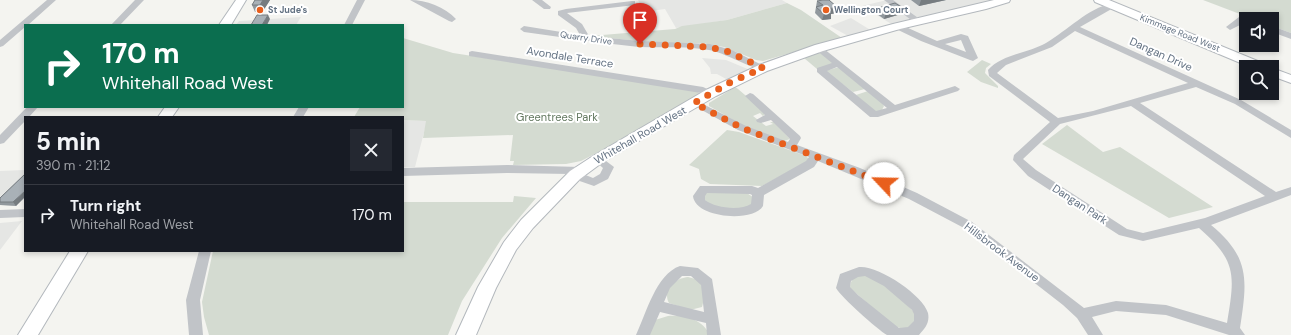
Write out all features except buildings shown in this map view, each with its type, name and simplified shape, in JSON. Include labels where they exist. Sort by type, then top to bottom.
[{"type":"street","points":[[0,44],[52,0]]},
{"type":"street","points":[[116,24],[140,0]]},
{"type":"street","points":[[227,24],[241,0]]},
{"type":"street","points":[[349,24],[361,0]]},
{"type":"street","points":[[414,0],[428,5],[452,19]]},
{"type":"street","points":[[536,0],[547,7]]},
{"type":"street","points":[[888,0],[917,20]]},
{"type":"street","name":"Whitehall Road West","points":[[466,335],[486,287],[510,246],[528,224],[578,173],[598,159],[712,93],[763,68],[819,48],[917,20],[986,6],[1005,0]]},
{"type":"street","points":[[1056,122],[1004,84],[992,74],[993,70],[1003,64],[1050,45],[1075,28],[1106,2]]},
{"type":"street","name":"Kimmage Road West","points":[[1106,2],[1244,60]]},
{"type":"street","points":[[583,38],[585,36],[579,26],[561,13],[566,11],[632,3]]},
{"type":"street","points":[[1230,27],[1239,21]]},
{"type":"street","name":"Quarry Drive","points":[[544,26],[542,24],[532,26],[526,30],[655,46],[710,47],[729,52],[763,68]]},
{"type":"street","points":[[897,26],[936,44]]},
{"type":"street","name":"Dangan Drive","points":[[1075,28],[1238,102],[1291,135]]},
{"type":"street","points":[[1279,32],[1291,36]]},
{"type":"street","points":[[819,48],[893,108]]},
{"type":"street","name":"Avondale Terrace","points":[[472,54],[703,90],[712,93]]},
{"type":"street","points":[[839,64],[820,70],[874,115],[955,88]]},
{"type":"street","points":[[1279,75],[1291,79]]},
{"type":"street","name":"Dangan Park","points":[[1198,83],[1056,122],[1018,157],[1021,163],[1032,173],[1123,232],[1143,237],[1201,223],[1291,191]]},
{"type":"street","points":[[750,96],[796,138],[791,146]]},
{"type":"street","points":[[1133,102],[1275,197]]},
{"type":"street","name":"Hillsbrook Avenue","points":[[694,103],[731,123],[913,196],[968,225],[1082,314],[1096,335]]},
{"type":"street","points":[[24,116],[32,108]]},
{"type":"street","points":[[0,141],[24,116]]},
{"type":"street","points":[[761,120],[773,116]]},
{"type":"street","points":[[758,193],[810,164],[816,156]]},
{"type":"street","points":[[404,172],[507,169],[578,173]]},
{"type":"street","points":[[0,214],[24,214]]},
{"type":"street","points":[[1082,314],[1116,306],[1166,310],[1235,332],[1238,302],[1238,277],[1235,260],[1227,248],[1201,223]]},
{"type":"street","points":[[28,335],[78,252]]},
{"type":"street","points":[[196,335],[193,300],[205,252]]},
{"type":"street","points":[[643,335],[665,285],[673,275],[680,271],[693,271],[707,283],[714,335]]},
{"type":"street","points":[[853,272],[868,272],[880,278],[912,302],[921,312],[922,323],[912,333],[898,334],[853,299],[843,288],[845,278],[853,272]]},
{"type":"street","points":[[656,306],[711,319]]},
{"type":"shaded area","points":[[638,0],[782,0],[787,3],[727,20],[676,28],[665,9],[644,12]]},
{"type":"shaded area","points":[[887,0],[993,0],[893,25],[862,6]]},
{"type":"shaded area","points":[[301,17],[297,24],[237,24],[239,21]]},
{"type":"shaded area","points":[[851,18],[872,31],[850,37],[830,26]]},
{"type":"shaded area","points":[[702,58],[726,60],[750,70],[728,80],[717,74],[711,74],[710,68]]},
{"type":"shaded area","points":[[404,120],[427,121],[415,167],[404,167]]},
{"type":"shaded area","points":[[24,170],[24,199],[16,206],[0,205],[0,171]]},
{"type":"shaded area","points":[[22,221],[0,250],[0,223]]},
{"type":"green space","points":[[1203,0],[1291,0],[1291,33],[1279,29],[1279,12],[1239,12],[1239,14]]},
{"type":"green space","points":[[787,3],[801,10],[842,38],[763,61],[756,60],[724,47],[702,43],[658,43],[590,36],[675,29],[682,26],[727,20]]},
{"type":"green space","name":"Greentrees Park","points":[[404,38],[453,53],[698,91],[699,94],[626,138],[581,161],[566,164],[513,165],[514,161],[510,161],[513,135],[423,138],[426,121],[404,120],[404,116],[355,116],[359,108],[404,108]]},
{"type":"green space","points":[[821,52],[835,64],[817,69],[804,58]]},
{"type":"green space","points":[[982,60],[991,64],[986,68],[985,73],[998,86],[998,88],[981,82],[967,72]]},
{"type":"green space","points":[[839,67],[865,89],[853,92],[825,71]]},
{"type":"green space","points":[[735,87],[766,113],[763,116],[760,113],[753,116],[766,126],[773,124],[770,122],[774,122],[790,139],[784,141],[744,126],[709,106],[709,103]]},
{"type":"green space","points":[[868,91],[883,104],[884,106],[882,110],[875,112],[856,95]]},
{"type":"green space","points":[[1067,125],[1103,152],[1120,147],[1213,207],[1169,218],[1042,144]]},
{"type":"green space","points":[[727,130],[739,132],[806,156],[810,160],[762,186],[710,184],[701,179],[699,169],[689,165]]},
{"type":"green space","points":[[706,192],[747,193],[754,198],[753,205],[742,209],[712,207],[708,205],[702,195]]},
{"type":"green space","points":[[514,196],[536,198],[502,238],[462,301],[448,335],[209,335],[202,302],[213,252],[404,252],[404,202],[513,202]]},
{"type":"green space","points":[[862,274],[878,280],[899,297],[917,315],[915,325],[903,329],[894,326],[850,288],[852,280]]},
{"type":"green space","points":[[688,277],[699,280],[704,294],[702,307],[690,310],[669,303],[667,294],[671,286],[674,282]]},
{"type":"green space","points":[[668,316],[681,316],[692,319],[702,325],[710,335],[648,335],[655,320]]},
{"type":"place","name":"St Jude's","points":[[260,10]]},
{"type":"place","name":"Wellington Court","points":[[826,10]]},
{"type":"route","points":[[640,44],[655,46],[710,47],[729,52],[763,68],[731,82],[694,103],[742,128],[884,183]]}]
